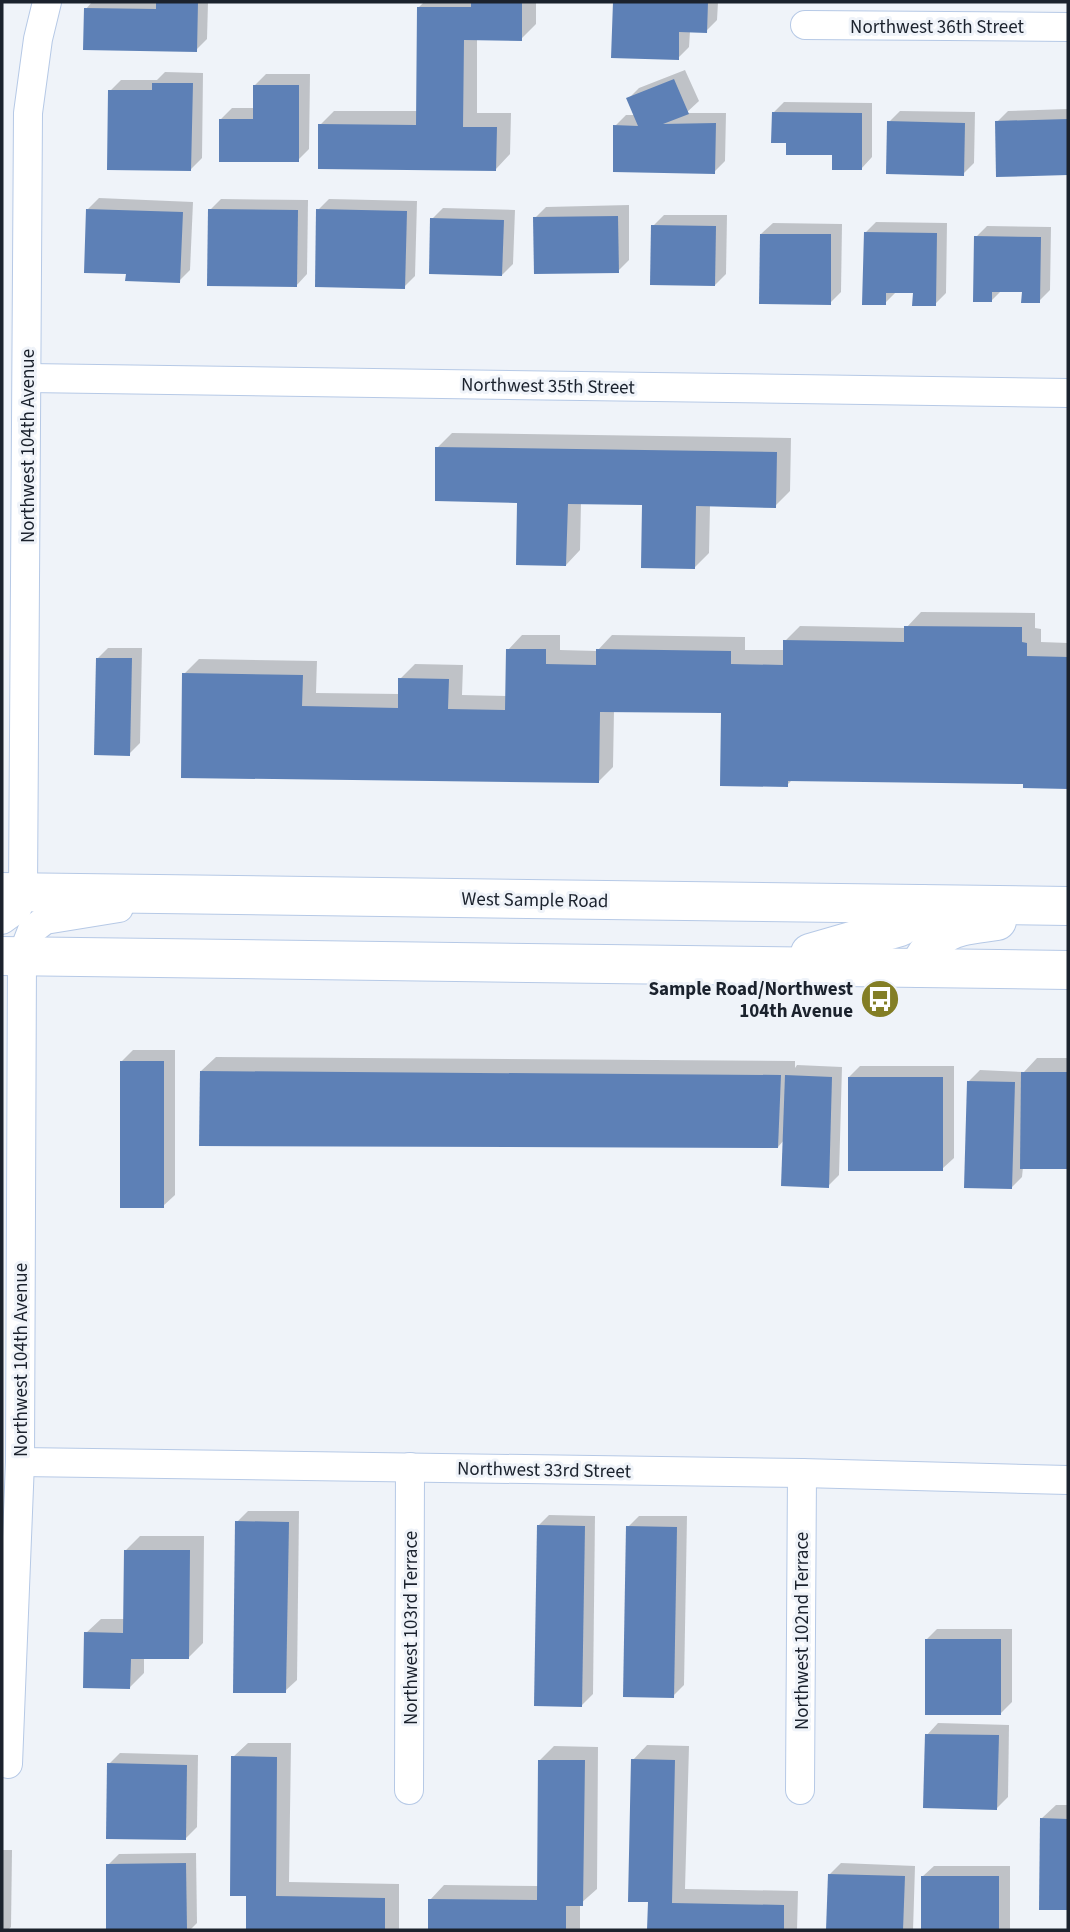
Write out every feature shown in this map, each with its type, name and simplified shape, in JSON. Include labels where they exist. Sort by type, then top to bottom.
[{"type":"main road","name":"West Sample Road","points":[[9,901],[215,895],[922,904],[1068,909]]},
{"type":"main road","points":[[760,966],[900,927],[922,904]]},
{"type":"main road","points":[[918,968],[934,940],[951,928],[1068,909]]},
{"type":"main road","points":[[12,956],[1068,970]]},
{"type":"street","name":"Northwest 104th Avenue","points":[[9,901],[28,378],[28,113],[38,39],[47,2]]},
{"type":"street","name":"Northwest 36th Street","points":[[805,25],[1068,27]]},
{"type":"street","name":"Northwest 35th Street","points":[[28,378],[1068,393]]},
{"type":"street","points":[[12,956],[32,930],[45,919],[215,895]]},
{"type":"street","name":"Northwest 104th Avenue","points":[[8,1764],[20,1462],[12,956]]},
{"type":"street","name":"Northwest 33rd Street","points":[[20,1462],[410,1466],[1068,1480]]},
{"type":"street","name":"Northwest 103rd Terrace","points":[[410,1466],[410,1790]]},
{"type":"street","name":"Northwest 102nd Terrace","points":[[800,1790],[802,1473]]},
{"type":"building","points":[[156,2],[198,2],[197,52],[83,50],[84,8],[156,9]]},
{"type":"building","points":[[471,2],[522,2],[522,41],[464,40],[463,127],[497,127],[496,171],[318,169],[318,124],[416,125],[417,7],[471,7]]},
{"type":"building","points":[[613,2],[708,2],[707,33],[679,32],[679,60],[611,58]]},
{"type":"building","points":[[674,79],[689,114],[663,124],[716,123],[715,174],[613,172],[613,125],[638,126],[626,98]]},
{"type":"building","points":[[152,83],[193,83],[191,171],[107,170],[108,90],[152,90]]},
{"type":"building","points":[[253,85],[299,85],[299,162],[219,162],[219,119],[253,119]]},
{"type":"building","points":[[772,112],[862,113],[862,170],[832,170],[832,155],[786,155],[786,143],[771,143]]},
{"type":"building","points":[[1068,119],[1068,175],[996,177],[995,121]]},
{"type":"building","points":[[887,121],[965,123],[964,176],[886,174]]},
{"type":"building","points":[[86,209],[183,212],[180,283],[125,281],[126,274],[84,273]]},
{"type":"building","points":[[208,209],[298,210],[297,287],[207,286]]},
{"type":"building","points":[[316,209],[407,211],[405,289],[315,287]]},
{"type":"building","points":[[618,216],[619,273],[534,274],[533,217]]},
{"type":"building","points":[[430,218],[504,220],[502,276],[429,274]]},
{"type":"building","points":[[651,225],[716,226],[715,286],[650,285]]},
{"type":"building","points":[[864,232],[937,233],[936,306],[912,306],[913,293],[886,293],[886,305],[862,305]]},
{"type":"building","points":[[760,234],[831,234],[831,305],[759,304]]},
{"type":"building","points":[[974,236],[1041,237],[1040,303],[1021,303],[1022,292],[992,292],[992,302],[973,302]]},
{"type":"building","points":[[435,447],[777,452],[776,508],[696,506],[695,569],[641,568],[642,505],[568,504],[566,566],[516,565],[517,503],[435,501]]},
{"type":"building","points":[[904,626],[1022,627],[1022,642],[1027,643],[1027,656],[1068,657],[1068,789],[1023,788],[1023,784],[788,781],[788,787],[720,786],[721,713],[600,712],[599,783],[181,778],[182,673],[303,675],[302,706],[398,708],[398,678],[449,679],[448,709],[505,710],[506,649],[546,649],[546,664],[596,665],[596,649],[731,651],[731,664],[783,665],[783,640],[904,642]]},
{"type":"building","points":[[96,658],[132,658],[130,756],[94,755]]},
{"type":"building","points":[[120,1061],[164,1061],[164,1208],[120,1208]]},
{"type":"building","points":[[200,1071],[781,1075],[778,1148],[199,1146]]},
{"type":"building","points":[[1021,1072],[1068,1072],[1068,1169],[1020,1169]]},
{"type":"building","points":[[785,1075],[832,1077],[829,1188],[781,1186]]},
{"type":"building","points":[[848,1077],[943,1077],[943,1171],[848,1171]]},
{"type":"building","points":[[967,1081],[1015,1082],[1012,1189],[964,1188]]},
{"type":"building","points":[[235,1521],[289,1522],[286,1693],[233,1693]]},
{"type":"building","points":[[537,1525],[585,1526],[582,1707],[534,1706]]},
{"type":"building","points":[[626,1526],[677,1527],[674,1698],[623,1697]]},
{"type":"building","points":[[124,1550],[190,1550],[189,1659],[131,1659],[130,1689],[83,1688],[84,1632],[123,1633]]},
{"type":"building","points":[[925,1639],[1001,1639],[1001,1715],[925,1715]]},
{"type":"building","points":[[925,1734],[999,1735],[997,1810],[923,1808]]},
{"type":"building","points":[[231,1756],[277,1757],[276,1896],[385,1898],[385,1930],[246,1930],[246,1896],[230,1896]]},
{"type":"building","points":[[631,1759],[675,1760],[672,1903],[784,1905],[784,1930],[647,1930],[648,1902],[628,1902]]},
{"type":"building","points":[[538,1760],[585,1760],[583,1906],[566,1906],[566,1930],[428,1930],[428,1899],[537,1900]]},
{"type":"building","points":[[107,1763],[187,1765],[186,1840],[106,1839]]},
{"type":"building","points":[[1040,1818],[1068,1819],[1068,1910],[1039,1910]]},
{"type":"building","points":[[186,1863],[187,1930],[106,1930],[106,1864]]},
{"type":"building","points":[[828,1874],[905,1876],[903,1930],[826,1930]]},
{"type":"building","points":[[921,1876],[999,1876],[999,1930],[921,1930]]},
{"type":"place","name":"Sample Road/Northwest 104th Avenue","points":[[880,999]]}]
